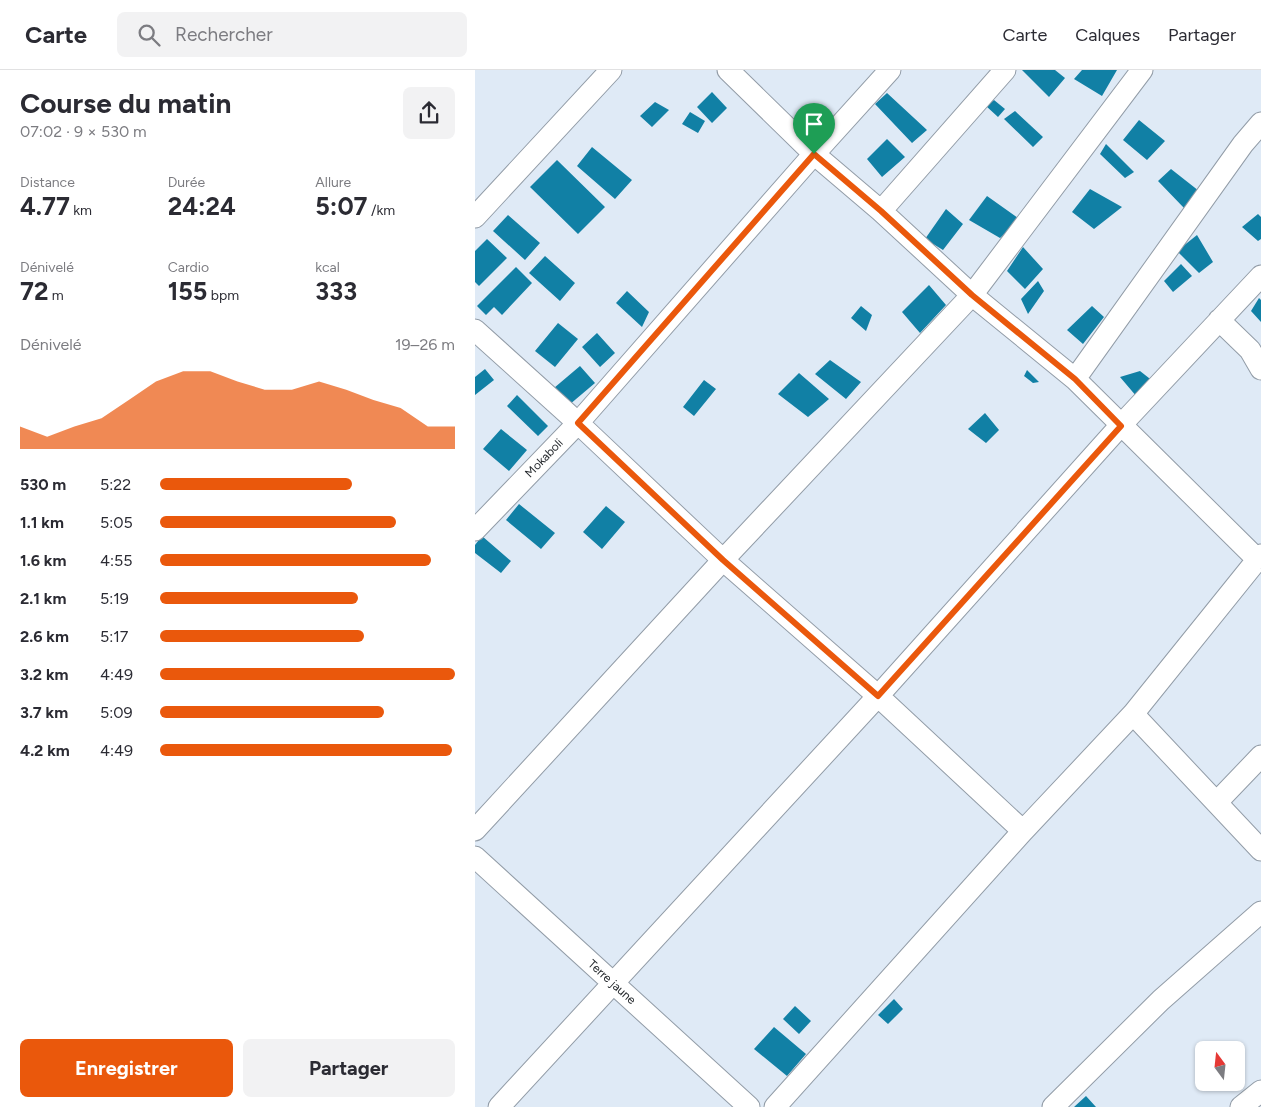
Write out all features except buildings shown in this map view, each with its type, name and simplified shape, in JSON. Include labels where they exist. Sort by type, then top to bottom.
[{"type":"street","points":[[475,217],[611,70]]},
{"type":"street","points":[[727,70],[814,154],[881,211],[972,295],[1075,379],[1121,426],[1259,557],[1133,714],[1023,832],[775,1107]]},
{"type":"street","name":"Mokaboli","points":[[475,530],[578,423],[890,70]]},
{"type":"street","points":[[881,211],[1005,70]]},
{"type":"street","points":[[475,830],[723,560],[972,295],[1143,70]]},
{"type":"street","points":[[1075,379],[1237,152],[1261,123]]},
{"type":"street","points":[[499,1107],[612,982],[878,696],[1121,426],[1261,276]]},
{"type":"street","points":[[1219,320],[1250,350],[1261,369]]},
{"type":"street","points":[[475,330],[578,423],[723,560],[878,696],[1023,832]]},
{"type":"street","points":[[1133,714],[1261,850]]},
{"type":"street","points":[[1217,802],[1261,756]]},
{"type":"street","name":"Terre jaune","points":[[475,857],[749,1107]]},
{"type":"street","points":[[1053,1107],[1161,1000],[1261,912]]},
{"type":"street","points":[[1241,1107],[1261,1091]]},
{"type":"route","points":[[814,154],[881,211],[972,295],[1075,379],[1121,426],[878,696],[723,560],[578,423],[814,154]]}]
